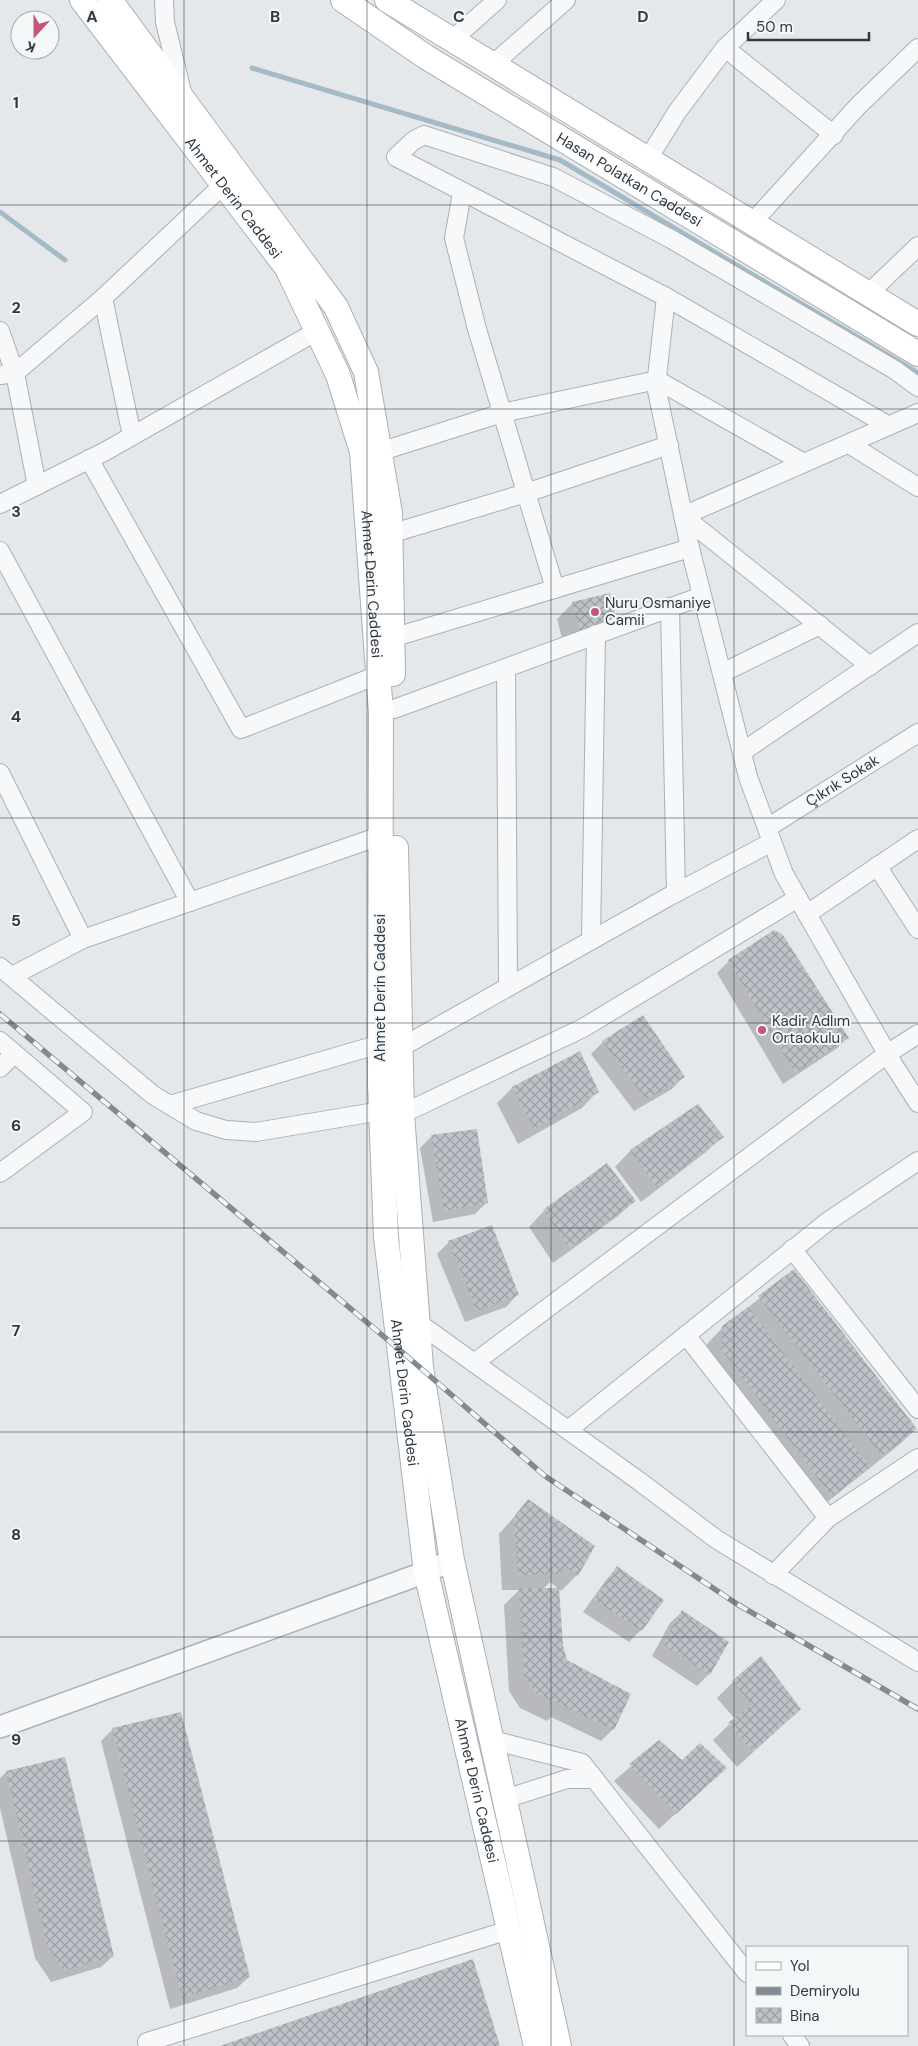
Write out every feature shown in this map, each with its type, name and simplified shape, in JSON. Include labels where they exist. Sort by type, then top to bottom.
[{"type":"main road","name":"Ahmet Derin Caddesi","points":[[82,0],[287,268],[338,375],[362,452],[381,713],[380,836],[390,1046]]},
{"type":"main road","name":"Ahmet Derin Caddesi","points":[[110,0],[336,308],[366,372],[390,513],[394,709],[391,1112],[386,1237],[426,1572],[536,2046]]},
{"type":"main road","name":"Hasan Polatkan Caddesi","points":[[343,0],[426,57],[918,354]]},
{"type":"main road","name":"Hasan Polatkan Caddesi","points":[[387,0],[918,324]]},
{"type":"main road","name":"Ahmet Derin Caddesi","points":[[391,1112],[421,1368],[452,1560],[559,2046]]},
{"type":"street","points":[[164,0],[165,22],[184,100]]},
{"type":"street","points":[[452,40],[497,0]]},
{"type":"street","points":[[492,65],[566,0]]},
{"type":"street","points":[[648,159],[676,112],[725,48],[776,0]]},
{"type":"street","points":[[725,48],[834,134]]},
{"type":"street","points":[[752,223],[857,108],[918,48]]},
{"type":"street","points":[[889,426],[666,298],[396,157],[412,141],[424,135],[553,177],[671,239],[895,370],[918,387]]},
{"type":"street","points":[[8,374],[103,298],[223,185]]},
{"type":"street","points":[[462,193],[454,238],[477,329],[556,589]]},
{"type":"street","points":[[868,294],[918,246]]},
{"type":"street","points":[[103,298],[132,436]]},
{"type":"street","points":[[666,298],[656,386],[690,548],[748,777],[784,874],[918,1103]]},
{"type":"street","points":[[0,331],[8,374],[37,486]]},
{"type":"street","points":[[0,504],[89,460],[317,331]]},
{"type":"street","points":[[379,452],[502,413],[657,380],[804,463]]},
{"type":"street","points":[[684,516],[918,413]]},
{"type":"street","points":[[849,444],[918,487]]},
{"type":"street","points":[[390,534],[526,493],[669,445]]},
{"type":"street","points":[[89,460],[241,729],[378,675]]},
{"type":"street","points":[[684,516],[870,666]]},
{"type":"street","points":[[392,638],[690,548]]},
{"type":"street","points":[[0,551],[190,902]]},
{"type":"street","points":[[394,709],[702,596]]},
{"type":"street","points":[[670,608],[676,893]]},
{"type":"street","points":[[722,673],[820,625]]},
{"type":"street","points":[[591,940],[596,634]]},
{"type":"street","points":[[742,752],[918,634]]},
{"type":"street","points":[[506,668],[508,986]]},
{"type":"street","name":"Çıkrık Sokak","points":[[170,1105],[390,1046],[508,986],[676,893],[770,835],[918,733]]},
{"type":"street","points":[[0,773],[83,938]]},
{"type":"street","points":[[380,836],[83,938],[6,972],[153,1095],[196,1121],[219,1128],[256,1132],[391,1112],[582,1028],[798,898]]},
{"type":"street","points":[[807,914],[918,839]]},
{"type":"street","points":[[878,866],[918,929]]},
{"type":"street","points":[[474,1363],[888,1054],[918,1034]]},
{"type":"street","points":[[0,1041],[83,1112],[0,1173]]},
{"type":"street","points":[[0,1068],[14,1054]]},
{"type":"street","points":[[568,1430],[827,1222],[918,1161]]},
{"type":"street","points":[[792,1250],[918,1409]]},
{"type":"street","points":[[417,1322],[568,1430],[716,1540],[918,1662]]},
{"type":"street","points":[[686,1335],[828,1518]]},
{"type":"street","points":[[773,1575],[828,1518],[918,1458]]},
{"type":"street","points":[[0,1727],[426,1572],[452,1560]]},
{"type":"street","points":[[492,1740],[582,1763],[746,1972]]},
{"type":"street","points":[[505,1799],[567,1779],[596,1779]]},
{"type":"street","points":[[147,2042],[509,1930]]},
{"type":"building","name":"Nuru Osmaniye Camii","points":[[610,593],[617,621],[580,631],[572,602]]},
{"type":"building","points":[[774,930],[783,935],[849,1038],[795,1073],[728,960]]},
{"type":"building","points":[[643,1015],[685,1077],[646,1100],[602,1041]]},
{"type":"building","points":[[580,1051],[599,1092],[534,1129],[512,1087]]},
{"type":"building","points":[[698,1104],[724,1137],[657,1187],[630,1150]]},
{"type":"building","points":[[477,1129],[488,1203],[444,1211],[431,1135]]},
{"type":"building","points":[[607,1163],[636,1201],[570,1248],[543,1210]]},
{"type":"building","points":[[492,1225],[519,1295],[477,1311],[448,1241]]},
{"type":"building","points":[[794,1269],[917,1429],[882,1456],[758,1296]]},
{"type":"building","points":[[748,1307],[870,1467],[832,1497],[721,1349],[722,1326]]},
{"type":"building","points":[[528,1499],[595,1546],[578,1576],[565,1566],[560,1574],[518,1575],[514,1517]]},
{"type":"building","points":[[617,1566],[664,1600],[642,1631],[594,1600]]},
{"type":"building","points":[[519,1588],[559,1588],[563,1645],[567,1660],[631,1694],[614,1730],[536,1693],[524,1675]]},
{"type":"building","points":[[682,1610],[729,1642],[710,1675],[663,1644]]},
{"type":"building","points":[[761,1656],[801,1709],[753,1752],[728,1723],[752,1704],[732,1681]]},
{"type":"building","points":[[181,1712],[250,1977],[182,1998],[112,1728]]},
{"type":"building","points":[[659,1740],[682,1760],[700,1743],[727,1768],[676,1814],[629,1764]]},
{"type":"building","points":[[65,1757],[114,1956],[63,1971],[47,1945],[6,1771]]},
{"type":"building","points":[[473,1959],[500,2046],[220,2046]]},
{"type":"waterway","points":[[252,68],[560,160],[918,373]]},
{"type":"waterway","points":[[0,212],[65,260]]},
{"type":"railway","points":[[0,1014],[401,1351],[545,1476],[737,1604],[918,1709]]},
{"type":"place","name":"Nuru Osmaniye Camii","points":[[595,612]]},
{"type":"place","name":"Kadir Adlım Ortaokulu","points":[[762,1030]]}]
